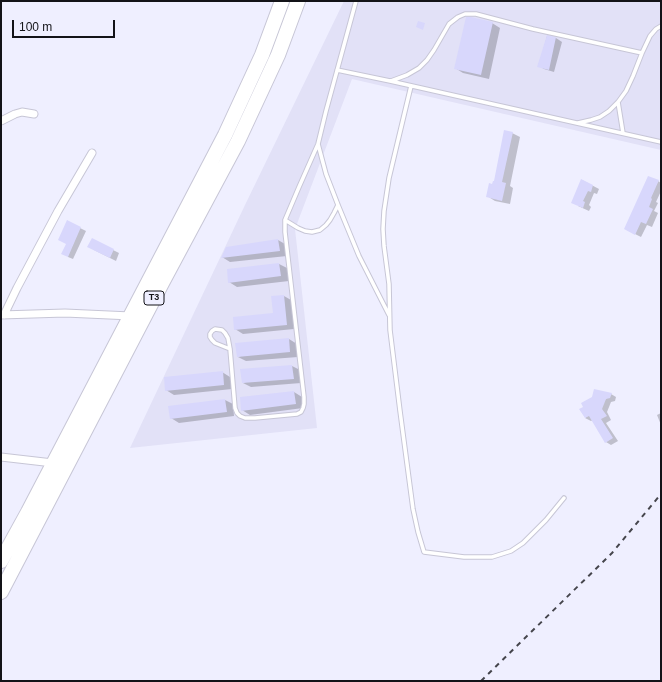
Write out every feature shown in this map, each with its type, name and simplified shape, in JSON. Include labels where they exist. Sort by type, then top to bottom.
[{"type":"highway","name":"T3","points":[[1,561],[225,135],[262,55],[282,1]]},
{"type":"highway","name":"T3","points":[[1,592],[158,290],[238,141],[278,55],[298,1]]},
{"type":"street","points":[[1,121],[22,112],[34,114]]},
{"type":"street","points":[[92,153],[58,211],[3,315],[70,313],[131,316]]},
{"type":"street","points":[[1,457],[53,463]]},
{"type":"lane","points":[[230,349],[215,343],[212,340],[210,334],[212,331],[219,329],[222,330],[228,338],[230,349],[235,408],[240,416],[245,418],[255,418],[297,414],[301,412],[304,404],[304,397],[285,232],[285,220],[318,144],[356,1]]},
{"type":"lane","points":[[390,81],[407,75],[419,68],[434,50],[449,24],[465,14],[476,14],[533,29],[642,53]]},
{"type":"lane","points":[[575,123],[600,117],[618,102],[626,91],[650,36],[661,26]]},
{"type":"lane","points":[[337,70],[661,142]]},
{"type":"lane","points":[[411,86],[389,178],[382,229],[389,284],[390,316],[400,411],[413,509],[424,552],[464,557],[492,557],[511,551],[523,543],[546,520],[564,498]]},
{"type":"lane","points":[[618,102],[623,133]]},
{"type":"lane","points":[[318,144],[326,174],[338,205],[360,256],[390,316]]},
{"type":"lane","points":[[285,220],[305,231],[312,232],[320,230],[330,220],[338,205]]},
{"type":"shaded area","points":[[344,1],[661,1],[661,150],[352,79],[295,229],[317,428],[130,448],[245,205]]},
{"type":"building","points":[[466,17],[493,22],[481,75],[454,69]]},
{"type":"building","points":[[418,21],[425,23],[423,30],[416,27]]},
{"type":"building","points":[[547,35],[556,37],[549,70],[537,67]]},
{"type":"building","points":[[504,130],[513,132],[502,182],[506,183],[502,201],[486,197],[489,183],[492,184],[494,181]]},
{"type":"building","points":[[648,176],[659,180],[651,198],[649,207],[653,209],[646,224],[641,222],[635,235],[624,229]]},
{"type":"building","points":[[581,179],[593,185],[591,192],[588,191],[583,201],[585,202],[583,208],[571,203]]},
{"type":"building","points":[[67,220],[81,227],[68,257],[61,254],[66,244],[58,240]]},
{"type":"building","points":[[92,238],[114,249],[110,258],[87,247]]},
{"type":"building","points":[[278,239],[280,251],[221,258],[226,247]]},
{"type":"building","points":[[279,263],[281,276],[228,283],[227,269]]},
{"type":"building","points":[[284,295],[287,325],[234,330],[233,317],[273,313],[271,296]]},
{"type":"building","points":[[289,338],[290,352],[237,357],[235,343]]},
{"type":"building","points":[[292,365],[294,379],[242,383],[240,369]]},
{"type":"building","points":[[223,371],[224,385],[165,391],[164,377]]},
{"type":"building","points":[[594,389],[612,393],[610,398],[606,399],[602,409],[607,416],[601,419],[613,438],[605,443],[589,416],[585,418],[579,409],[583,407],[581,403],[592,397]]},
{"type":"building","points":[[294,391],[296,404],[241,411],[240,397]]},
{"type":"building","points":[[225,399],[227,412],[170,419],[168,406]]},
{"type":"railway","points":[[481,681],[612,553],[661,494]]}]
